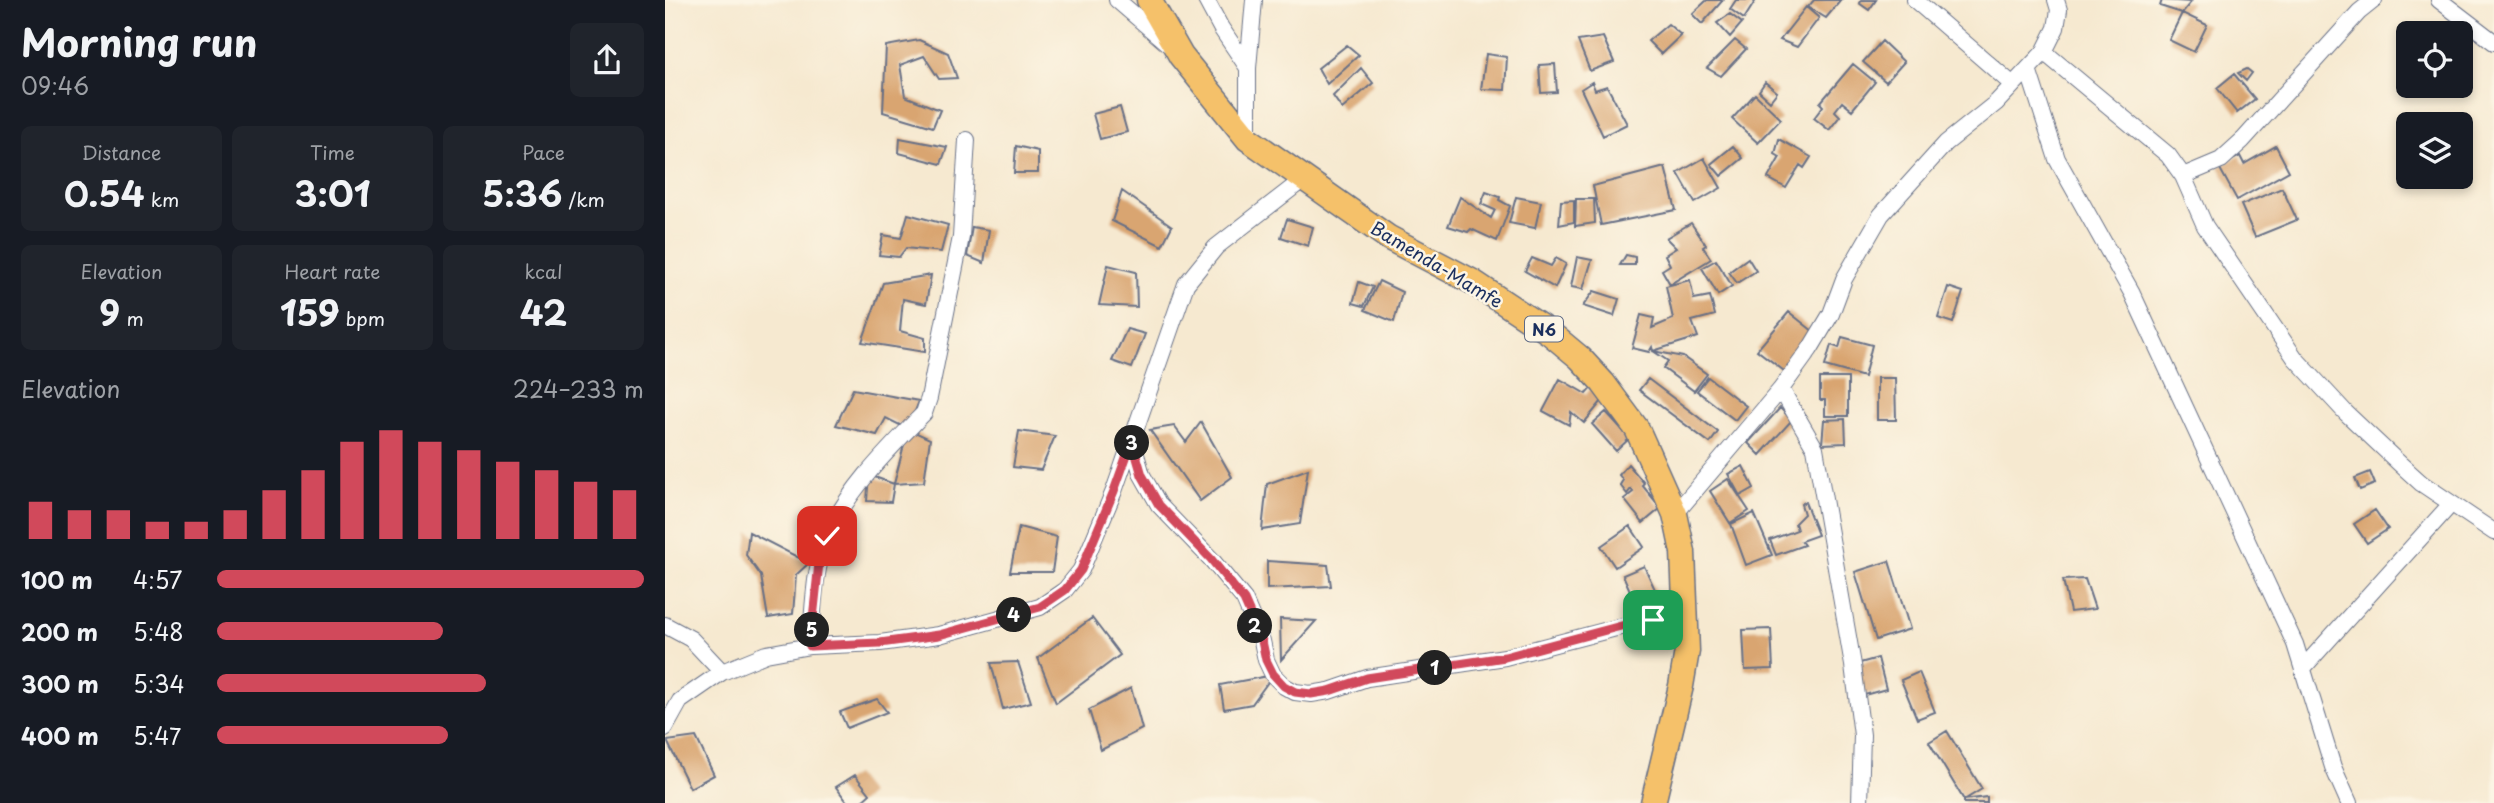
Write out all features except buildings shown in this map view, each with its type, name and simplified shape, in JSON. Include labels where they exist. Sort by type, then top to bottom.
[{"type":"highway","name":"Bamenda-Mamfe","points":[[1149,0],[1181,56],[1248,139],[1388,238],[1484,289],[1550,333],[1580,358],[1603,383],[1637,429],[1675,514],[1683,552],[1687,651],[1653,803]]},
{"type":"street","points":[[1117,0],[1181,56]]},
{"type":"street","points":[[1206,0],[1248,68]]},
{"type":"street","points":[[1248,139],[1248,68],[1254,0]]},
{"type":"street","points":[[1915,0],[2013,85]]},
{"type":"street","points":[[1675,514],[1781,388],[1810,349],[1831,314],[1844,279],[1881,215],[1946,143],[1996,103],[2044,52],[2056,28],[2059,10],[2056,0]]},
{"type":"street","points":[[2183,176],[2221,160],[2359,12],[2374,0]]},
{"type":"street","points":[[2439,0],[2494,42]]},
{"type":"street","points":[[2044,52],[2168,155],[2183,176],[2205,226],[2295,358],[2346,413],[2421,483],[2494,533]]},
{"type":"street","points":[[2028,69],[2057,159],[2132,293],[2295,644],[2333,767],[2349,803]]},
{"type":"street","points":[[810,646],[819,563],[827,536],[847,500],[924,413],[929,398],[961,237],[967,140]]},
{"type":"street","points":[[665,728],[680,701],[722,672],[766,654],[810,646],[880,643],[939,635],[1040,607],[1065,590],[1081,570],[1114,491],[1186,284],[1216,247],[1305,178]]},
{"type":"street","points":[[1781,388],[1815,448],[1853,665],[1860,723],[1860,803]]},
{"type":"street","points":[[1132,441],[1142,475],[1159,505],[1211,559],[1244,600],[1273,674],[1284,686],[1295,692],[1311,694],[1367,678],[1505,657],[1685,610]]},
{"type":"street","points":[[2303,668],[2451,504]]},
{"type":"street","points":[[665,625],[691,639],[722,672]]},
{"type":"route","points":[[827,536],[819,563],[810,646],[880,643],[939,635],[1040,607],[1065,590],[1081,570],[1132,441],[1142,475],[1159,505],[1211,559],[1244,600],[1273,674],[1284,686],[1295,692],[1311,694],[1329,691],[1367,678],[1505,657],[1636,622],[1653,620]]}]
